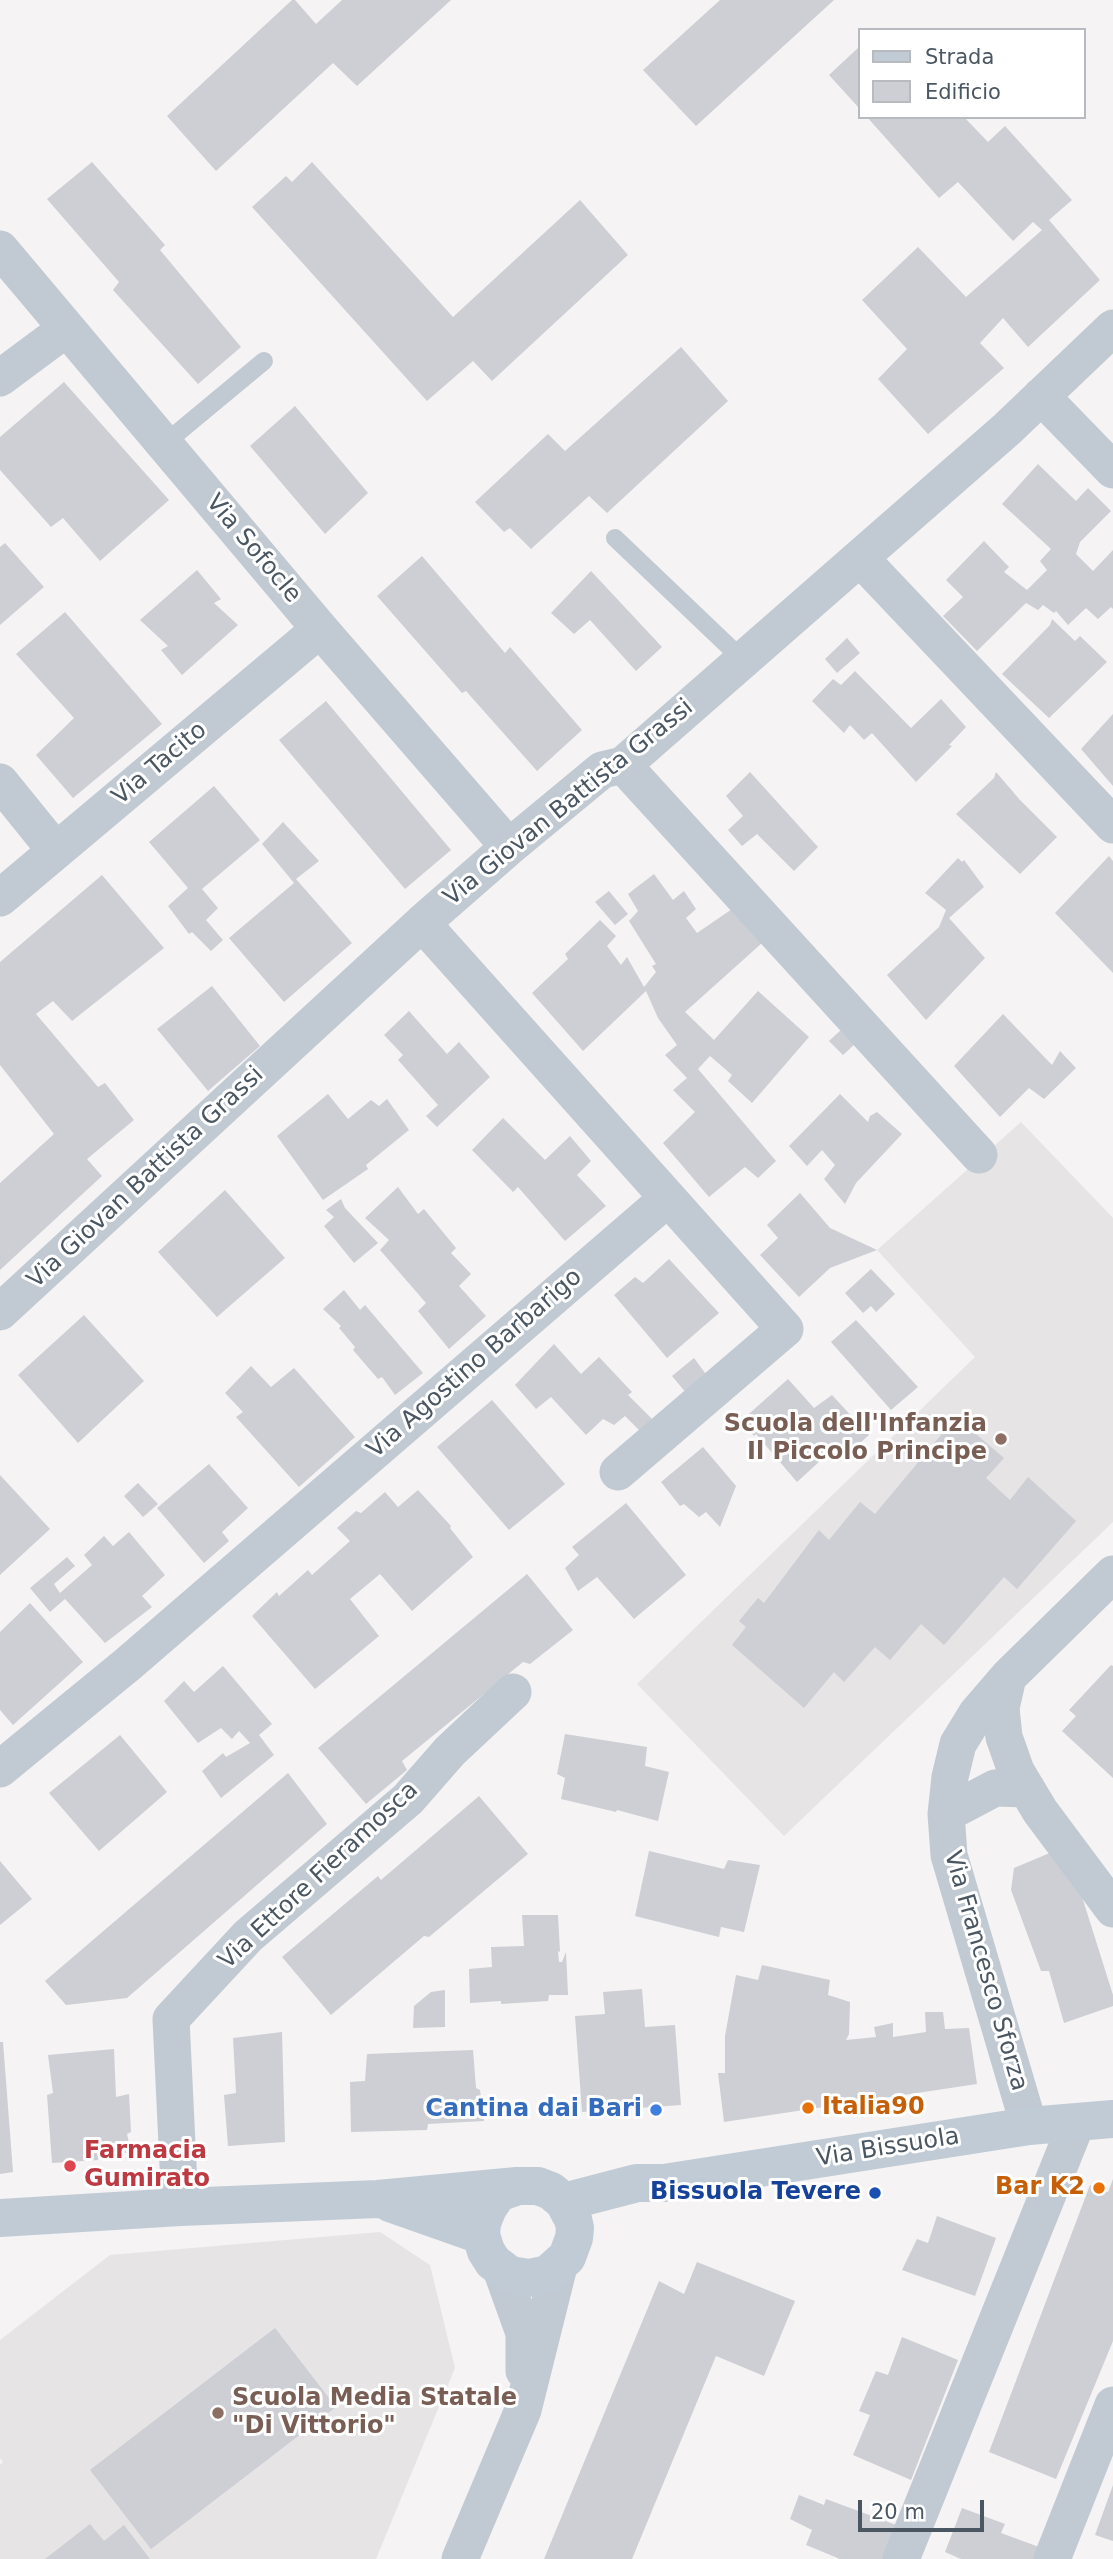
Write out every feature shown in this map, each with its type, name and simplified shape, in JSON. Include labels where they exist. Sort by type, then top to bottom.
[{"type":"street","name":"Via Sofocle","points":[[0,249],[320,629],[509,847]]},
{"type":"street","points":[[0,378],[66,328]]},
{"type":"street","name":"Via Giovan Battista Grassi","points":[[0,1312],[422,923],[602,770],[623,765],[860,558],[1113,328]]},
{"type":"street","points":[[1041,396],[1113,470]]},
{"type":"street","points":[[860,558],[1113,825]]},
{"type":"street","name":"Via Tacito","points":[[0,898],[320,629]]},
{"type":"street","points":[[623,765],[979,1154]]},
{"type":"street","points":[[0,782],[56,851]]},
{"type":"street","points":[[422,923],[785,1329],[618,1472]]},
{"type":"street","name":"Via Agostino Barbarigo","points":[[0,1769],[128,1664],[668,1198]]},
{"type":"street","name":"Via Francesco Sforza","points":[[1030,2126],[949,1855],[946,1815],[950,1777],[958,1744],[977,1713],[1009,1677],[1113,1574]]},
{"type":"street","points":[[1009,1677],[1002,1708],[1004,1737],[1016,1771],[1040,1811],[1113,1909]]},
{"type":"street","name":"Via Ettore Fieramosca","points":[[180,2207],[171,2019],[248,1936],[408,1799],[450,1751],[513,1692]]},
{"type":"street","points":[[946,1815],[995,1788],[1027,1789]]},
{"type":"street","points":[[901,2559],[1095,2120]]},
{"type":"street","name":"Via Bissuola","points":[[501,2269],[510,2275],[529,2278],[548,2274],[566,2235],[664,2183],[1030,2126],[1095,2120]]},
{"type":"street","points":[[0,2218],[378,2199],[515,2187],[538,2186],[551,2192],[566,2235],[523,2410],[460,2559]]},
{"type":"street","points":[[515,2187],[498,2193],[488,2208],[481,2235],[485,2251],[501,2269],[524,2333],[523,2410]]},
{"type":"street","points":[[378,2199],[481,2235]]},
{"type":"street","points":[[1052,2559],[1113,2405]]},
{"type":"lane","points":[[164,444],[264,361]]},
{"type":"lane","points":[[615,538],[743,660]]},
{"type":"shaded area","name":"Scuola dell'Infanzia Il Piccolo Principe","points":[[1021,1122],[1113,1218],[1113,1522],[784,1836],[637,1684],[975,1357],[877,1250]]},
{"type":"shaded area","name":"Scuola Media Statale \"Di Vittorio\"","points":[[380,2232],[430,2265],[455,2368],[376,2559],[0,2559],[0,2465],[3,2462],[0,2458],[0,2340],[110,2255]]},
{"type":"building","points":[[295,0],[316,24],[342,0],[451,0],[357,86],[333,63],[216,171],[167,116]]},
{"type":"building","points":[[720,0],[834,0],[696,126],[643,70]]},
{"type":"building","points":[[858,48],[858,107],[829,75]]},
{"type":"building","points":[[869,119],[966,119],[988,142],[1005,126],[1072,200],[1049,220],[1100,280],[1028,347],[1003,318],[980,343],[1004,368],[928,434],[878,379],[907,349],[862,300],[918,247],[966,297],[1042,230],[1033,222],[1013,241],[958,182],[939,198]]},
{"type":"building","points":[[92,162],[165,245],[160,250],[241,347],[198,384],[113,290],[119,282],[47,199]]},
{"type":"building","points":[[312,162],[453,317],[580,200],[628,255],[492,381],[473,361],[427,401],[252,207],[286,176],[292,182]]},
{"type":"building","points":[[681,347],[728,401],[607,513],[589,496],[531,549],[510,528],[504,532],[475,502],[548,434],[565,451]]},
{"type":"building","points":[[64,382],[169,500],[100,561],[63,518],[51,527],[0,470],[0,437]]},
{"type":"building","points":[[295,406],[368,493],[325,534],[250,446]]},
{"type":"building","points":[[1038,464],[1076,501],[1088,488],[1111,511],[1080,542],[1076,554],[1093,571],[1113,550],[1113,609],[1111,607],[1098,619],[1086,608],[1068,625],[1056,611],[1054,613],[1043,605],[1038,610],[1026,603],[977,651],[943,616],[963,597],[946,580],[984,541],[1009,567],[1004,572],[1027,590],[1047,570],[1040,561],[1051,549],[1002,504]]},
{"type":"building","points":[[5,543],[44,587],[0,625],[0,547]]},
{"type":"building","points":[[422,556],[505,653],[510,647],[582,730],[537,771],[466,691],[462,693],[377,596]]},
{"type":"building","points":[[197,570],[221,599],[214,603],[238,625],[182,675],[161,650],[168,646],[140,620]]},
{"type":"building","points":[[591,571],[662,647],[636,671],[590,620],[574,634],[551,613]]},
{"type":"building","points":[[65,612],[162,724],[73,798],[36,755],[74,718],[16,654]]},
{"type":"building","points":[[1052,619],[1075,641],[1080,636],[1107,662],[1049,718],[1002,674],[1050,625]]},
{"type":"building","points":[[847,638],[860,653],[837,673],[825,659]]},
{"type":"building","points":[[855,671],[911,728],[941,699],[966,727],[949,745],[952,746],[916,782],[872,733],[864,740],[850,725],[844,733],[812,701],[833,679],[841,685]]},
{"type":"building","points":[[326,701],[451,850],[405,889],[279,740]]},
{"type":"building","points":[[1113,714],[1113,786],[1081,749]]},
{"type":"building","points":[[750,772],[818,847],[794,871],[757,834],[742,846],[728,830],[743,816],[726,796]]},
{"type":"building","points":[[996,772],[1057,837],[1020,874],[956,814],[994,778]]},
{"type":"building","points":[[214,786],[260,840],[202,889],[218,908],[206,920],[223,940],[211,951],[192,932],[189,934],[168,906],[188,888],[149,842]]},
{"type":"building","points":[[283,822],[319,861],[296,879],[352,943],[284,1002],[229,938],[294,883],[262,844]]},
{"type":"building","points":[[1109,856],[1113,861],[1113,973],[1055,913]]},
{"type":"building","points":[[958,858],[962,862],[964,860],[984,887],[949,918],[985,958],[926,1020],[887,975],[939,927],[946,910],[925,893]]},
{"type":"building","points":[[654,874],[673,900],[684,891],[696,909],[686,918],[697,933],[735,907],[762,943],[685,1012],[714,1040],[758,991],[809,1037],[752,1103],[728,1081],[732,1075],[710,1056],[698,1069],[776,1161],[758,1178],[745,1167],[709,1197],[663,1143],[695,1112],[673,1090],[687,1078],[665,1055],[677,1045],[658,1018],[646,991],[583,1051],[532,993],[568,959],[565,954],[600,920],[616,936],[607,946],[621,965],[627,957],[644,987],[656,972],[652,966],[656,964],[629,921],[638,911],[628,894]]},
{"type":"building","points":[[102,875],[164,948],[72,1021],[53,1001],[36,1014],[98,1087],[105,1083],[134,1120],[87,1159],[102,1176],[0,1270],[0,1183],[54,1134],[0,1065],[0,962]]},
{"type":"building","points":[[609,891],[628,914],[615,925],[595,902]]},
{"type":"building","points":[[212,986],[260,1046],[208,1091],[157,1029]]},
{"type":"building","points":[[409,1011],[447,1054],[459,1042],[490,1077],[437,1127],[426,1116],[438,1105],[398,1060],[403,1055],[384,1035]]},
{"type":"building","points":[[1003,1014],[1052,1065],[1060,1051],[1076,1068],[1044,1099],[1029,1088],[1000,1117],[954,1066]]},
{"type":"building","points":[[855,1017],[868,1032],[843,1055],[829,1041]]},
{"type":"building","points":[[328,1094],[348,1119],[371,1100],[379,1106],[387,1099],[409,1130],[366,1165],[368,1169],[323,1200],[277,1136]]},
{"type":"building","points":[[840,1094],[868,1122],[870,1116],[877,1112],[902,1134],[856,1183],[845,1204],[824,1179],[835,1165],[822,1150],[807,1166],[789,1146]]},
{"type":"building","points":[[503,1118],[545,1160],[570,1136],[591,1161],[577,1175],[606,1206],[565,1241],[518,1187],[513,1192],[472,1150]]},
{"type":"building","points":[[398,1187],[418,1214],[424,1209],[456,1248],[451,1253],[471,1274],[459,1286],[486,1316],[449,1349],[418,1311],[426,1303],[380,1250],[389,1240],[365,1218]]},
{"type":"building","points":[[225,1190],[285,1258],[217,1317],[158,1252]]},
{"type":"building","points":[[800,1193],[830,1228],[877,1250],[830,1268],[799,1297],[760,1255],[778,1238],[767,1225]]},
{"type":"building","points":[[341,1199],[345,1208],[378,1243],[354,1263],[324,1226],[334,1217],[326,1210]]},
{"type":"building","points":[[669,1259],[719,1313],[667,1358],[614,1295],[635,1277],[643,1283]]},
{"type":"building","points":[[871,1269],[895,1294],[876,1312],[871,1306],[863,1313],[845,1293]]},
{"type":"building","points":[[344,1290],[360,1310],[365,1305],[423,1373],[395,1395],[382,1377],[378,1379],[353,1350],[355,1347],[339,1328],[341,1326],[323,1309]]},
{"type":"building","points":[[84,1315],[144,1381],[78,1443],[18,1375]]},
{"type":"building","points":[[856,1320],[918,1387],[891,1410],[831,1342]]},
{"type":"building","points":[[554,1344],[581,1374],[599,1357],[632,1392],[628,1395],[658,1425],[645,1436],[625,1416],[614,1425],[603,1419],[586,1435],[551,1397],[536,1409],[515,1385]]},
{"type":"building","points":[[694,1358],[711,1381],[692,1400],[672,1376]]},
{"type":"building","points":[[251,1366],[271,1387],[294,1368],[355,1437],[299,1487],[236,1417],[243,1412],[225,1393]]},
{"type":"building","points":[[788,1379],[814,1408],[832,1395],[869,1435],[840,1461],[831,1451],[797,1482],[756,1434],[754,1436],[741,1421]]},
{"type":"building","points":[[492,1400],[565,1484],[509,1530],[437,1447]]},
{"type":"building","points":[[956,1417],[1004,1458],[986,1478],[1010,1500],[1028,1477],[1076,1521],[1017,1589],[1004,1577],[944,1645],[921,1624],[890,1660],[875,1647],[844,1682],[834,1672],[804,1708],[732,1645],[746,1627],[739,1621],[758,1598],[764,1603],[819,1530],[829,1540],[860,1502],[875,1514]]},
{"type":"building","points":[[703,1447],[736,1486],[720,1527],[706,1512],[699,1517],[684,1504],[680,1506],[661,1482]]},
{"type":"building","points":[[209,1464],[248,1508],[222,1532],[229,1541],[204,1563],[157,1508]]},
{"type":"building","points":[[0,1475],[50,1529],[0,1575]]},
{"type":"building","points":[[138,1483],[158,1504],[143,1517],[124,1496]]},
{"type":"building","points":[[418,1490],[451,1526],[473,1557],[412,1611],[380,1574],[350,1599],[379,1636],[315,1689],[252,1616],[277,1592],[279,1596],[308,1570],[312,1575],[350,1541],[337,1528],[356,1511],[361,1513],[385,1492],[398,1507]]},
{"type":"building","points":[[626,1503],[686,1575],[634,1619],[597,1577],[578,1591],[565,1568],[579,1555],[572,1547]]},
{"type":"building","points":[[129,1532],[165,1575],[142,1596],[152,1607],[105,1643],[65,1599],[50,1612],[30,1588],[67,1557],[75,1566],[54,1584],[60,1593],[92,1565],[84,1555],[104,1536],[113,1546]]},
{"type":"building","points":[[527,1574],[573,1630],[530,1664],[523,1662],[402,1761],[407,1770],[366,1804],[318,1748]]},
{"type":"building","points":[[30,1603],[83,1662],[13,1725],[0,1710],[0,1632]]},
{"type":"building","points":[[1111,1665],[1113,1778],[1062,1731],[1076,1716],[1069,1710]]},
{"type":"building","points":[[223,1666],[272,1724],[259,1735],[274,1755],[221,1798],[202,1771],[223,1753],[226,1757],[250,1743],[239,1731],[232,1739],[221,1728],[198,1743],[164,1701],[184,1681],[194,1692]]},
{"type":"building","points":[[565,1734],[647,1747],[645,1766],[669,1772],[658,1821],[561,1799],[565,1778],[557,1774]]},
{"type":"building","points":[[120,1735],[167,1792],[99,1851],[49,1793]]},
{"type":"building","points":[[288,1773],[327,1824],[127,1998],[66,2005],[45,1981]]},
{"type":"building","points":[[479,1796],[528,1854],[429,1937],[424,1936],[331,2015],[282,1957],[378,1876],[381,1880]]},
{"type":"building","points":[[649,1851],[724,1869],[728,1860],[760,1865],[744,1932],[721,1927],[719,1937],[635,1916]]},
{"type":"building","points":[[1052,1852],[1078,1884],[1113,1995],[1113,2006],[1064,2023],[1049,1971],[1041,1971],[1011,1890],[1014,1868]]},
{"type":"building","points":[[0,1861],[32,1899],[0,1925]]},
{"type":"building","points":[[522,1915],[558,1915],[559,1962],[562,1962],[566,1952],[568,1995],[549,1995],[548,2001],[470,2003],[469,1969],[492,1967],[491,1947],[524,1946]]},
{"type":"building","points":[[762,1965],[830,1980],[828,1995],[850,2002],[849,2034],[846,2040],[876,2037],[874,2027],[893,2023],[893,2037],[926,2032],[925,2012],[943,2012],[945,2029],[969,2028],[977,2084],[724,2122],[718,2073],[725,2073],[725,2036],[736,1975],[758,1980]]},
{"type":"building","points":[[642,1989],[645,2027],[675,2025],[681,2105],[582,2112],[575,2016],[605,2014],[603,1992]]},
{"type":"building","points":[[445,1990],[445,2027],[413,2028],[414,2006],[431,1992]]},
{"type":"building","points":[[282,2032],[285,2142],[228,2146],[224,2095],[236,2093],[233,2038]]},
{"type":"building","points":[[0,2042],[3,2042],[13,2172],[0,2174]]},
{"type":"building","points":[[114,2049],[116,2097],[129,2094],[131,2132],[127,2134],[131,2152],[98,2157],[98,2160],[52,2163],[47,2095],[53,2093],[48,2055]]},
{"type":"building","points":[[473,2050],[476,2088],[480,2090],[484,2121],[428,2124],[427,2130],[351,2132],[350,2082],[365,2081],[367,2054]]},
{"type":"building","points":[[1113,2179],[1113,2341],[1056,2479],[989,2452],[1090,2185],[1108,2192]]},
{"type":"building","points":[[937,2216],[996,2238],[975,2296],[902,2270],[917,2239],[928,2243]]},
{"type":"building","points":[[697,2262],[795,2301],[764,2376],[716,2356],[632,2559],[544,2559],[659,2281],[684,2294]]},
{"type":"building","points":[[275,2328],[336,2407],[151,2549],[90,2470]]},
{"type":"building","points":[[902,2337],[958,2360],[911,2480],[853,2455],[870,2415],[859,2411],[876,2371],[888,2375]]},
{"type":"building","points":[[1113,2485],[1113,2541],[1095,2535]]},
{"type":"building","points":[[799,2495],[824,2505],[826,2499],[899,2526],[891,2559],[840,2559],[806,2545],[812,2530],[790,2519]]},
{"type":"building","points":[[962,2508],[1005,2524],[1001,2533],[1050,2551],[1047,2559],[961,2559],[945,2552]]},
{"type":"building","points":[[90,2524],[104,2541],[124,2525],[150,2559],[45,2559]]},
{"type":"place","name":"Scuola dell'Infanzia Il Piccolo Principe","points":[[1001,1439]]},
{"type":"place","name":"Italia90","points":[[808,2108]]},
{"type":"place","name":"Cantina dai Bari","points":[[656,2110]]},
{"type":"place","name":"Farmacia Gumirato","points":[[70,2166]]},
{"type":"place","name":"Bar K2","points":[[1099,2188]]},
{"type":"place","name":"Bissuola Tevere","points":[[875,2193]]},
{"type":"place","name":"Scuola Media Statale \"Di Vittorio\"","points":[[218,2413]]}]
